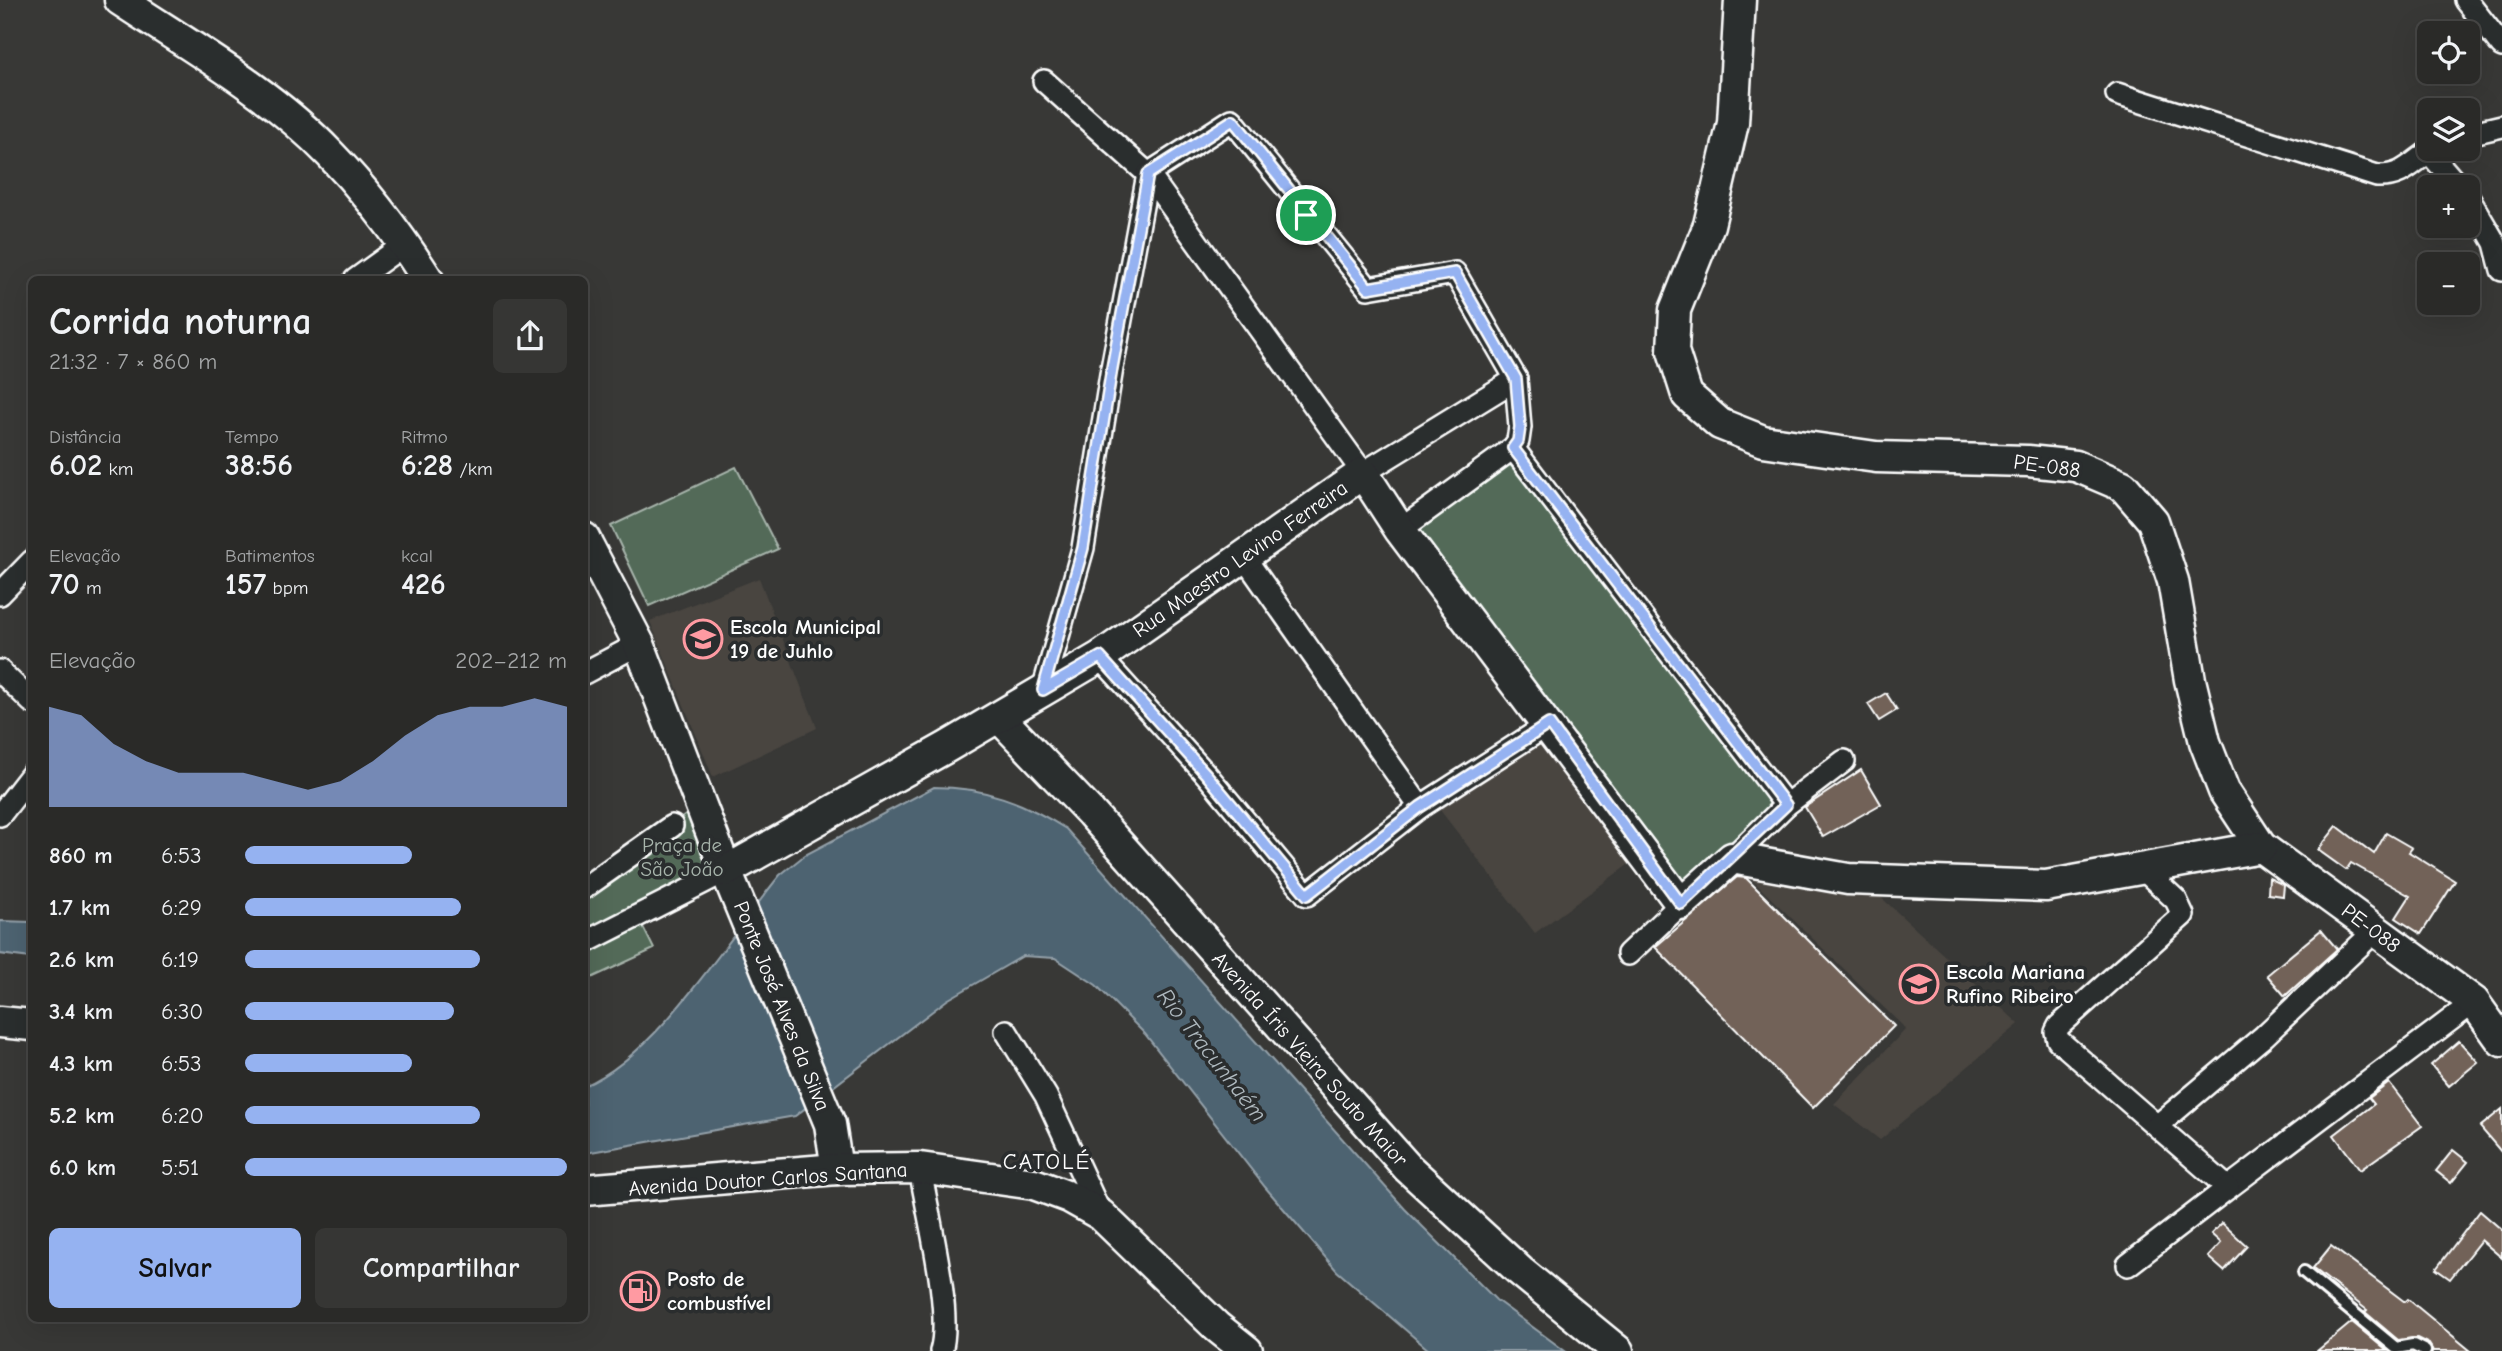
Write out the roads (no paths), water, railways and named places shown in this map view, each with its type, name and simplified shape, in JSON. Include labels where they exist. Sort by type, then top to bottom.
[{"type":"street","points":[[120,0],[257,91],[330,153],[405,244],[425,276]]},
{"type":"street","name":"PE-088","points":[[1740,0],[1733,123],[1709,225],[1675,310],[1673,351],[1687,395],[1720,424],[1763,441],[1876,457],[2028,461],[2076,466],[2123,486],[2152,521],[2173,581],[2190,680],[2205,742],[2224,790],[2261,847],[2474,1002],[2502,1041]]},
{"type":"street","points":[[2466,0],[2502,47]]},
{"type":"street","points":[[1044,80],[1148,174],[1363,474],[1516,379]]},
{"type":"street","points":[[2117,94],[2377,176],[2392,177],[2407,171],[2418,161]]},
{"type":"street","points":[[1043,690],[1083,548],[1112,368],[1148,174],[1233,120],[1368,288],[1455,273],[1516,379],[1520,427],[1518,441],[1513,448],[1400,530]]},
{"type":"street","points":[[2480,131],[2502,126]]},
{"type":"street","points":[[2439,161],[2450,175]]},
{"type":"street","points":[[2480,217],[2495,243],[2502,270]]},
{"type":"street","points":[[361,276],[405,244]]},
{"type":"street","points":[[1513,448],[1786,805]]},
{"type":"street","name":"Rua Maestro Levino Ferreira","points":[[730,880],[1100,657],[1363,474],[1400,530],[1549,724],[1681,904]]},
{"type":"street","name":"Ponte José Alves da Silva","points":[[588,546],[639,645],[730,880],[830,1124],[837,1169]]},
{"type":"street","points":[[1244,557],[1420,807]]},
{"type":"street","points":[[0,594],[28,565]]},
{"type":"street","points":[[588,671],[639,645]]},
{"type":"street","points":[[1100,657],[1206,774],[1307,895],[1420,807],[1549,724]]},
{"type":"street","points":[[0,671],[28,698]]},
{"type":"street","name":"Avenida Íris Vieira Souto Maior","points":[[999,717],[1026,742],[1408,1168],[1520,1270],[1618,1351]]},
{"type":"street","points":[[1628,954],[1786,805],[1844,761]]},
{"type":"street","points":[[0,816],[28,779]]},
{"type":"street","points":[[588,885],[672,826]]},
{"type":"street","points":[[1732,858],[1848,878],[2046,886],[2261,847]]},
{"type":"street","points":[[2143,869],[2176,900],[2183,915],[2059,1026],[2056,1032],[2058,1040],[2228,1188]]},
{"type":"street","points":[[588,941],[730,880]]},
{"type":"street","points":[[2157,1126],[2264,1036],[2375,931]]},
{"type":"street","points":[[2128,1265],[2474,1002]]},
{"type":"street","points":[[0,1022],[28,1025]]},
{"type":"street","points":[[1006,1031],[1046,1096],[1101,1214]]},
{"type":"street","points":[[920,1168],[946,1322],[946,1336],[941,1351]]},
{"type":"street","name":"Avenida Doutor Carlos Santana","points":[[588,1190],[837,1169],[920,1168],[1034,1184],[1069,1197],[1101,1214],[1182,1294],[1247,1351]]},
{"type":"lane","points":[[2304,1272],[2396,1348],[2413,1345],[2425,1351]]},
{"type":"water","name":"Rio Tracunhaém","points":[[934,787],[970,790],[1003,798],[1035,811],[1066,829],[1405,1209],[1496,1300],[1565,1351],[1430,1351],[1337,1271],[1265,1187],[1145,1034],[1096,985],[1055,958],[1023,956],[947,1000],[795,1116],[588,1152],[588,1084],[612,1071],[639,1049],[665,1022],[780,875],[805,855]]},
{"type":"water","points":[[0,921],[28,922],[28,958],[0,954]]},
{"type":"place","name":"Escola Municipal 19 de Juhlo","points":[[703,639]]},
{"type":"place","name":"Escola Mariana Rufino Ribeiro","points":[[1919,984]]},
{"type":"place","name":"Posto de combustível","points":[[640,1291]]},
{"type":"district","name":"CATOLÉ","points":[[1047,1161]]},
{"type":"park label","name":"Praça de São João","points":[[682,857]]}]
